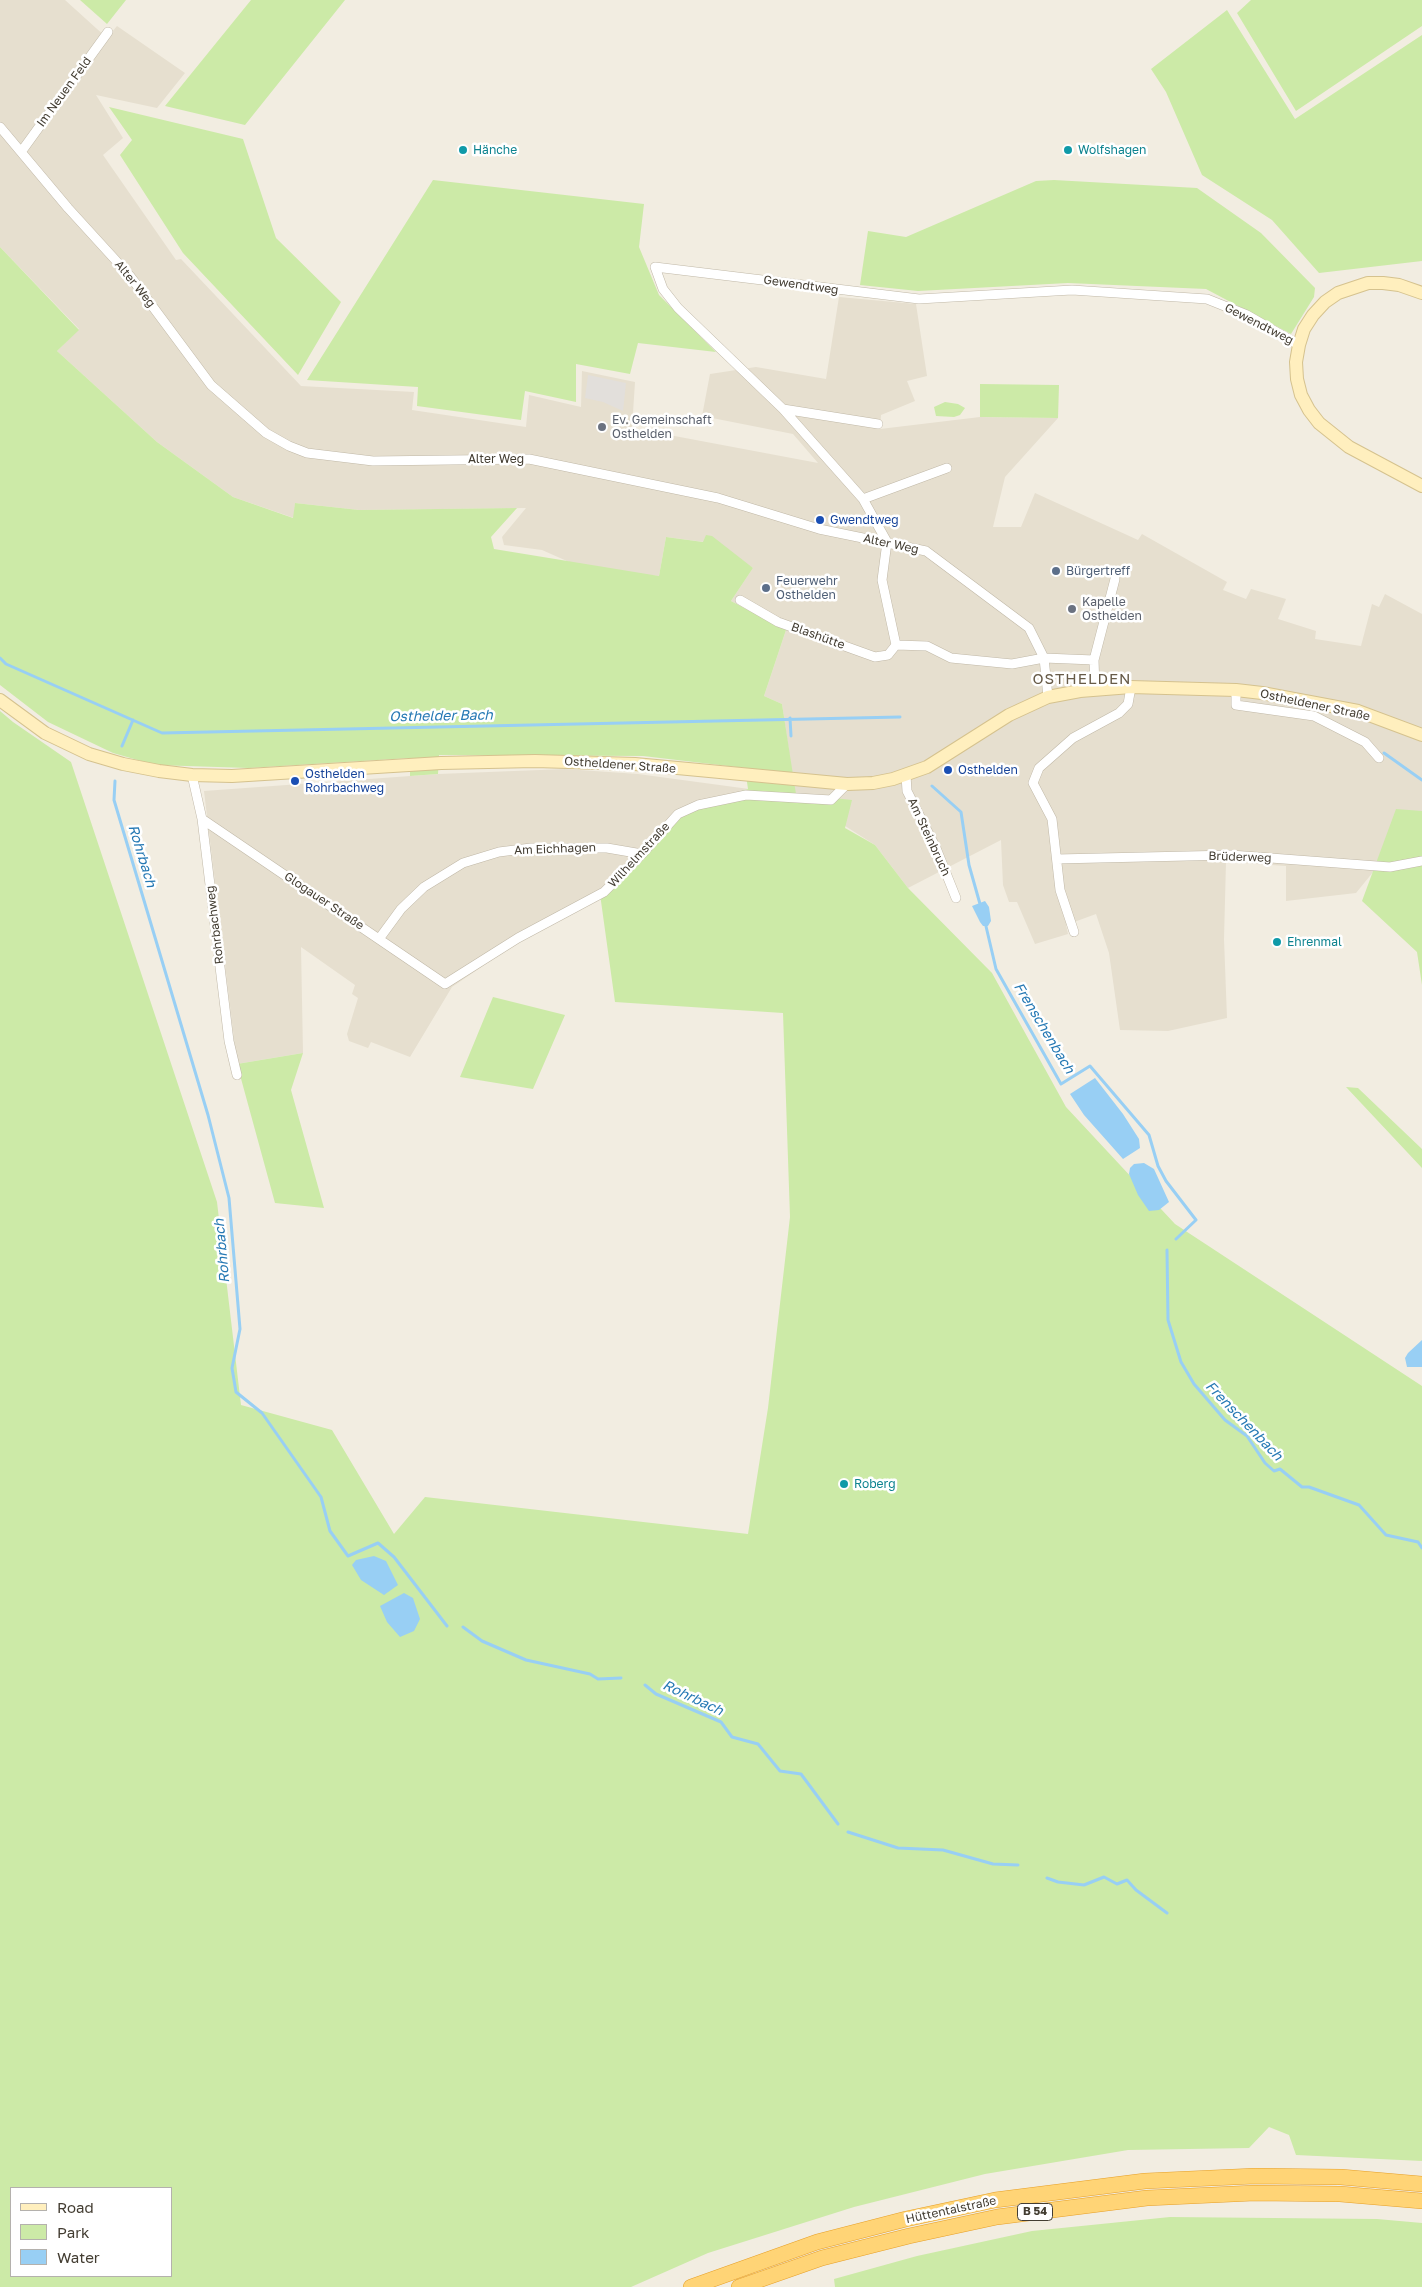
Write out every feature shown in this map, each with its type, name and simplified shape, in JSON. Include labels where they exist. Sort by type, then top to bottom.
[{"type":"highway","name":"Hüttentalstraße","points":[[691,2287],[817,2242],[906,2219],[995,2200],[1144,2180],[1255,2176],[1341,2177],[1422,2184]]},
{"type":"highway","name":"Hüttentalstraße","points":[[739,2287],[822,2258],[997,2217],[1147,2198],[1255,2193],[1340,2194],[1422,2201]]},
{"type":"main road","points":[[1422,293],[1383,282],[1352,287],[1325,302],[1304,329],[1299,345],[1296,370],[1301,395],[1319,424],[1349,447],[1422,486]]},
{"type":"main road","name":"Ostheldener Straße","points":[[0,700],[45,733],[89,754],[123,764],[192,775],[242,776],[441,763],[535,761],[635,764],[847,784],[873,783],[906,775],[927,767],[1009,715],[1048,697],[1095,689],[1131,687],[1236,690],[1272,694],[1358,711],[1422,735]]},
{"type":"street","name":"Im Neuen Feld","points":[[20,152],[108,32]]},
{"type":"street","name":"Alter Weg","points":[[0,127],[68,208],[127,273],[211,385],[266,434],[307,453],[373,461],[528,459],[718,498],[819,529],[926,551],[1030,628],[1044,658],[1048,697]]},
{"type":"street","name":"Gewendtweg","points":[[887,542],[863,499],[783,409],[678,308],[663,289],[655,267],[919,299],[1072,290],[1207,299],[1247,315],[1299,345]]},
{"type":"street","points":[[783,409],[878,424]]},
{"type":"street","points":[[863,499],[947,468]]},
{"type":"street","points":[[887,542],[882,580],[896,645],[928,646],[951,658],[1012,664],[1044,658],[1094,660]]},
{"type":"street","points":[[1095,689],[1094,660],[1116,578]]},
{"type":"street","name":"Blashütte","points":[[740,600],[778,622],[875,657],[888,655],[896,645]]},
{"type":"street","points":[[1074,932],[1060,890],[1052,818],[1033,783],[1039,768],[1073,738],[1119,713],[1128,704],[1131,687]]},
{"type":"street","name":"Ostheldener Straße","points":[[1236,690],[1236,706],[1314,716],[1365,742],[1379,758]]},
{"type":"street","name":"Rohrbachweg","points":[[192,775],[202,819],[229,1041],[237,1075]]},
{"type":"street","name":"Am Steinbruch","points":[[906,775],[907,791],[936,848],[956,898]]},
{"type":"street","name":"Wilhelmstraße","points":[[445,984],[518,938],[604,892],[678,814],[698,805],[746,795],[831,800],[847,784]]},
{"type":"street","name":"Glogauer Straße","points":[[202,819],[445,984]]},
{"type":"street","name":"Am Eichhagen","points":[[379,939],[401,909],[424,887],[472,860],[499,852],[531,848],[607,848],[642,854]]},
{"type":"street","name":"Brüderweg","points":[[1057,859],[1231,855],[1390,868],[1422,861]]},
{"type":"shaded area","points":[[0,0],[65,0],[107,38],[117,26],[185,73],[157,108],[96,95],[123,138],[103,155],[176,260],[181,259],[301,386],[414,392],[412,410],[526,427],[529,395],[581,407],[582,371],[635,382],[632,428],[818,463],[793,434],[702,416],[710,374],[756,367],[826,379],[839,297],[916,304],[927,376],[907,381],[915,401],[881,415],[880,429],[980,417],[1058,418],[1005,477],[993,527],[1021,527],[1035,493],[1138,540],[1142,534],[1227,582],[1223,590],[1246,599],[1251,589],[1286,599],[1278,619],[1316,631],[1315,639],[1361,646],[1372,604],[1379,607],[1385,594],[1422,614],[1422,812],[1356,893],[1286,901],[1286,866],[1226,862],[1224,939],[1227,1018],[1168,1031],[1120,1030],[1109,953],[1096,914],[1066,925],[1068,934],[1035,944],[1017,902],[1009,902],[1003,885],[1001,840],[908,888],[875,845],[795,794],[782,704],[764,696],[786,630],[731,601],[753,568],[704,542],[666,537],[659,576],[585,569],[542,550],[504,545],[502,537],[526,508],[359,510],[295,503],[294,518],[233,497],[157,442],[57,351],[79,329],[0,247]]},
{"type":"shaded area","points":[[588,375],[626,383],[623,411],[603,402],[585,398]]},
{"type":"shaded area","points":[[565,769],[638,774],[749,789],[678,811],[600,894],[524,938],[452,987],[410,1057],[371,1042],[368,1048],[349,1041],[347,1034],[358,998],[352,994],[355,985],[301,947],[303,1053],[237,1064],[204,791],[438,774]]},
{"type":"green space","points":[[80,0],[126,0],[107,24]]},
{"type":"green space","points":[[251,0],[345,0],[245,125],[165,106]]},
{"type":"green space","points":[[1251,0],[1422,0],[1422,26],[1296,111],[1237,13]]},
{"type":"green space","points":[[1227,10],[1295,119],[1422,35],[1422,261],[1319,273],[1272,220],[1202,175],[1166,92],[1151,69]]},
{"type":"green space","points":[[109,107],[243,139],[276,238],[341,302],[298,375],[183,253],[120,155],[132,140]]},
{"type":"green space","points":[[433,180],[644,204],[639,247],[659,295],[716,352],[638,343],[630,374],[576,364],[576,402],[525,391],[521,420],[417,406],[418,387],[307,380]]},
{"type":"green space","points":[[1054,180],[1197,188],[1261,233],[1315,288],[1314,297],[1291,334],[1206,289],[1068,283],[918,291],[860,285],[868,231],[906,237],[1036,181]]},
{"type":"green space","points":[[0,247],[79,330],[57,351],[157,442],[233,497],[293,518],[295,503],[359,510],[517,508],[491,537],[494,549],[659,576],[666,537],[703,542],[706,535],[712,536],[753,568],[731,601],[786,630],[764,696],[782,704],[796,794],[852,800],[845,828],[875,845],[908,888],[992,973],[1066,1107],[1175,1224],[1422,1386],[1422,2161],[1296,2155],[1289,2135],[1269,2127],[1249,2148],[1128,2150],[985,2174],[854,2207],[708,2253],[631,2287],[0,2287],[0,711],[71,762],[217,1202],[241,1405],[332,1430],[394,1534],[425,1497],[748,1534],[768,1408],[790,1217],[783,1013],[615,1002],[600,894],[678,811],[748,789],[745,768],[643,756],[439,755],[438,774],[410,776],[410,758],[249,768],[155,765],[113,753],[48,722],[0,685]]},
{"type":"green space","points":[[980,384],[1059,385],[1058,418],[980,417]]},
{"type":"green space","points":[[945,402],[958,404],[965,408],[960,415],[954,417],[936,416],[934,407]]},
{"type":"green space","points":[[1396,809],[1422,811],[1422,985],[1417,952],[1362,901]]},
{"type":"green space","points":[[493,997],[565,1015],[533,1089],[460,1077]]},
{"type":"green space","points":[[303,1053],[291,1090],[324,1208],[275,1203],[237,1064]]},
{"type":"green space","points":[[1346,1087],[1358,1088],[1422,1149],[1422,1168]]},
{"type":"green space","points":[[1170,2217],[1377,2219],[1422,2223],[1422,2287],[835,2287],[834,2279],[917,2256],[1032,2231]]},
{"type":"water","points":[[985,901],[989,907],[991,921],[988,926],[983,926],[972,906]]},
{"type":"water","points":[[1095,1078],[1123,1114],[1139,1139],[1140,1148],[1123,1159],[1084,1115],[1070,1094]]},
{"type":"water","points":[[1144,1163],[1154,1169],[1169,1202],[1159,1210],[1149,1211],[1138,1195],[1129,1174],[1130,1168],[1134,1164]]},
{"type":"water","points":[[1422,1340],[1422,1367],[1407,1367],[1405,1358]]},
{"type":"water","points":[[374,1556],[386,1561],[398,1585],[384,1595],[361,1580],[352,1565],[356,1560]]},
{"type":"water","points":[[404,1593],[413,1598],[420,1619],[414,1631],[400,1637],[387,1622],[380,1606]]},
{"type":"waterway","name":"Osthelder Bach","points":[[0,658],[6,664],[162,733],[900,717]]},
{"type":"waterway","points":[[790,718],[791,736]]},
{"type":"waterway","name":"Rohrbach","points":[[122,746],[133,720]]},
{"type":"waterway","name":"Osthelder Bach","points":[[1384,753],[1422,780]]},
{"type":"waterway","name":"Rohrbach","points":[[115,781],[114,800],[208,1115],[229,1198],[240,1329],[232,1368],[236,1392],[262,1413],[321,1497],[330,1531],[348,1556],[378,1543],[394,1557],[447,1626]]},
{"type":"waterway","name":"Frenschenbach","points":[[932,786],[961,812],[969,865],[980,904]]},
{"type":"waterway","name":"Frenschenbach","points":[[985,922],[996,969],[1061,1084],[1090,1066],[1149,1135],[1158,1166],[1166,1181],[1196,1220],[1176,1239]]},
{"type":"waterway","name":"Frenschenbach","points":[[1167,1250],[1168,1320],[1181,1362],[1194,1384],[1225,1420],[1247,1436],[1265,1463],[1274,1471],[1280,1469],[1302,1487],[1309,1487],[1359,1505],[1386,1535],[1418,1542],[1422,1548]]},
{"type":"waterway","name":"Rohrbach","points":[[463,1627],[482,1641],[526,1660],[590,1674],[598,1679],[621,1678]]},
{"type":"waterway","name":"Rohrbach","points":[[645,1685],[656,1694],[721,1722],[732,1737],[758,1744],[780,1771],[801,1774],[838,1824]]},
{"type":"waterway","name":"Rohrbach","points":[[848,1832],[898,1848],[943,1850],[993,1864],[1018,1865]]},
{"type":"waterway","name":"Rohrbach","points":[[1047,1878],[1058,1882],[1084,1885],[1104,1877],[1117,1884],[1127,1880],[1136,1890],[1167,1913]]},
{"type":"place","name":"Hänche","points":[[463,150]]},
{"type":"place","name":"Wolfshagen","points":[[1068,150]]},
{"type":"place","name":"Ev. Gemeinschaft Osthelden","points":[[602,427]]},
{"type":"place","name":"Gwendtweg","points":[[820,520]]},
{"type":"place","name":"Bürgertreff","points":[[1056,571]]},
{"type":"place","name":"Feuerwehr Osthelden","points":[[766,588]]},
{"type":"place","name":"Kapelle Osthelden","points":[[1072,609]]},
{"type":"place","name":"Osthelden","points":[[948,770]]},
{"type":"place","name":"Osthelden Rohrbachweg","points":[[295,781]]},
{"type":"place","name":"Ehrenmal","points":[[1277,942]]},
{"type":"place","name":"Roberg","points":[[844,1484]]},
{"type":"district","name":"OSTHELDEN","points":[[1082,679]]}]
